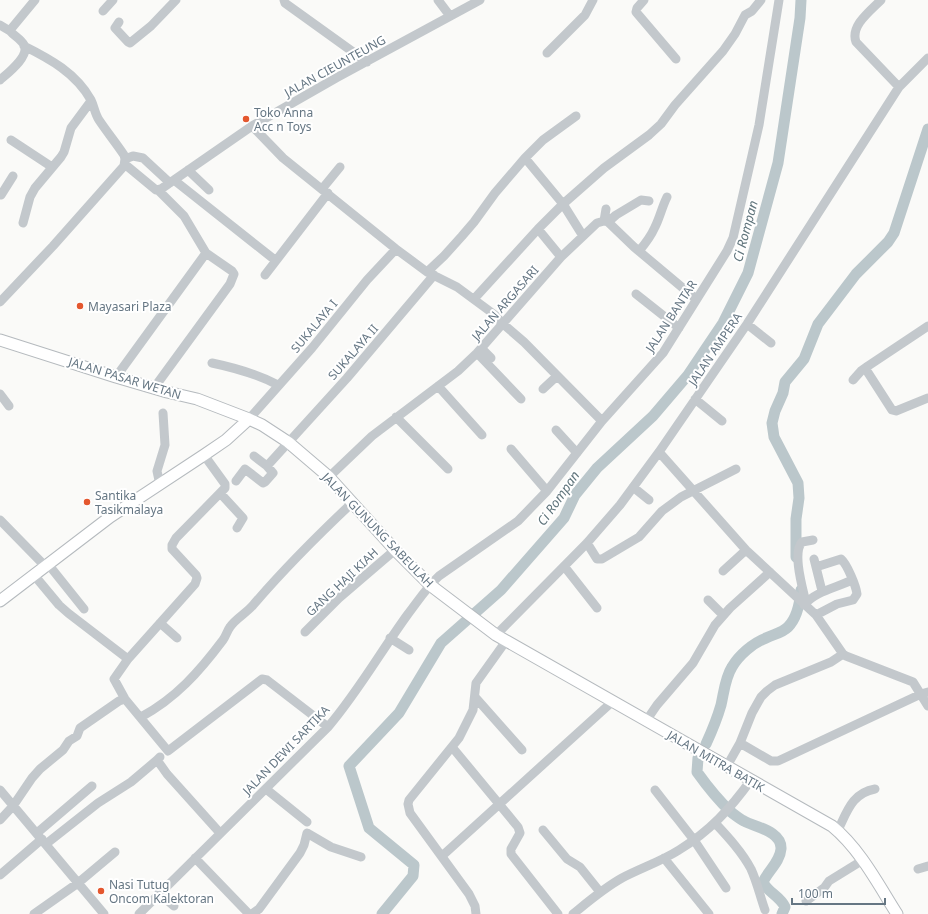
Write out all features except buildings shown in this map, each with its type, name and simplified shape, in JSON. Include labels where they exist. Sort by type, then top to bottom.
[{"type":"main road","name":"JALAN PASAR WETAN","points":[[1,342],[116,377],[197,399],[249,419]]},
{"type":"main road","name":"JALAN GUNUNG SABEULAH","points":[[249,419],[262,425],[288,442],[328,477],[395,550],[430,585],[476,621],[501,638]]},
{"type":"main road","points":[[0,601],[110,517],[226,440],[249,419]]},
{"type":"main road","name":"JALAN MITRA BATIK","points":[[501,638],[838,830],[862,860],[897,914]]},
{"type":"street","points":[[10,31],[13,25],[35,0]]},
{"type":"street","points":[[103,11],[113,0]]},
{"type":"street","points":[[120,22],[115,28],[130,43],[151,26],[176,0]]},
{"type":"street","points":[[284,0],[285,3],[367,62]]},
{"type":"street","points":[[438,0],[450,16]]},
{"type":"street","name":"JALAN CIEUNTEUNG","points":[[158,190],[252,126],[336,78],[480,0]]},
{"type":"street","points":[[547,53],[585,15],[593,0]]},
{"type":"street","points":[[644,0],[636,8],[636,12],[676,59]]},
{"type":"street","points":[[474,299],[563,204],[604,168],[649,135],[723,51],[745,16],[762,0]]},
{"type":"street","name":"JALAN BANTAR","points":[[430,585],[440,576],[518,521],[547,491],[602,421],[664,353],[696,299],[727,252],[737,226],[759,125],[779,0]]},
{"type":"street","points":[[881,0],[859,24],[854,32],[854,37],[856,42],[899,87]]},
{"type":"street","points":[[0,25],[10,31],[24,46],[53,61],[66,70],[85,91],[91,101],[97,117],[121,150],[127,166],[156,190],[158,190],[184,216],[206,253],[234,274],[230,284],[154,388]]},
{"type":"street","points":[[0,80],[23,56],[25,52],[24,46]]},
{"type":"street","name":"JALAN AMPERA","points":[[442,856],[410,813],[408,804],[409,800],[461,735],[471,714],[475,697],[476,683],[501,638],[620,505],[659,452],[747,324],[899,87],[927,60]]},
{"type":"street","points":[[23,223],[30,197],[35,188],[64,152],[71,128],[91,101]]},
{"type":"street","name":"SUKALAYA II","points":[[267,466],[347,378],[444,256],[525,158],[543,140],[576,116]]},
{"type":"street","points":[[252,126],[275,151],[396,248],[431,273],[474,299],[517,334],[602,421]]},
{"type":"street","points":[[11,140],[52,167]]},
{"type":"street","points":[[0,302],[47,253],[125,162],[133,156],[143,158],[275,260]]},
{"type":"street","points":[[525,158],[563,204],[583,236]]},
{"type":"street","points":[[265,275],[325,191],[340,167]]},
{"type":"street","points":[[188,170],[209,190]]},
{"type":"street","points":[[0,195],[14,176]]},
{"type":"street","points":[[639,251],[647,242],[654,229],[667,197]]},
{"type":"street","name":"JALAN ARGASARI","points":[[328,477],[372,436],[458,371],[480,351],[502,323],[561,256],[597,223],[606,222],[641,200],[649,201]]},
{"type":"street","points":[[606,209],[606,222],[696,299]]},
{"type":"street","points":[[538,229],[561,256]]},
{"type":"street","name":"SUKALAYA I","points":[[249,419],[312,348],[367,280],[396,248]]},
{"type":"street","points":[[116,377],[206,253]]},
{"type":"street","points":[[636,294],[679,328]]},
{"type":"street","points":[[747,324],[771,343]]},
{"type":"street","points":[[853,380],[864,368],[928,326]]},
{"type":"street","points":[[480,351],[491,358]]},
{"type":"street","points":[[480,351],[521,399]]},
{"type":"street","points":[[212,363],[261,376],[278,386]]},
{"type":"street","points":[[864,368],[892,410],[896,411],[928,398]]},
{"type":"street","points":[[543,389],[557,376]]},
{"type":"street","points":[[438,386],[482,435]]},
{"type":"street","points":[[0,394],[9,406]]},
{"type":"street","points":[[695,399],[722,421]]},
{"type":"street","points":[[160,485],[157,470],[165,445],[163,413]]},
{"type":"street","points":[[396,417],[448,469]]},
{"type":"street","points":[[556,430],[577,453]]},
{"type":"street","points":[[511,449],[547,491]]},
{"type":"street","points":[[659,452],[746,550],[816,615],[842,654],[910,680],[924,693],[928,706]]},
{"type":"street","points":[[168,751],[125,699],[114,679],[128,659],[196,584],[196,575],[172,549],[174,542],[225,488],[225,484],[204,455]]},
{"type":"street","points":[[236,481],[245,469],[264,483],[273,473],[267,466],[254,456]]},
{"type":"street","points":[[587,543],[597,559],[602,559],[638,537],[666,508],[681,497],[736,469]]},
{"type":"street","points":[[633,487],[649,500]]},
{"type":"street","points":[[220,493],[243,518],[237,528]]},
{"type":"street","points":[[141,717],[166,702],[191,680],[224,639],[229,629],[253,606],[308,544],[352,503]]},
{"type":"street","points":[[1,525],[46,565],[84,609]]},
{"type":"street","points":[[802,602],[798,564],[800,545],[802,542],[813,540]]},
{"type":"street","name":"GANG HAJI KIAH","points":[[305,632],[339,598],[395,550]]},
{"type":"street","points":[[723,571],[746,550]]},
{"type":"street","points":[[816,615],[837,604],[853,600],[857,594],[845,562],[841,559],[815,563],[822,591]]},
{"type":"street","points":[[564,566],[597,608]]},
{"type":"street","points":[[646,721],[657,705],[693,663],[715,625],[723,615],[770,572]]},
{"type":"street","points":[[34,575],[59,605],[128,659]]},
{"type":"street","points":[[802,602],[822,591],[835,588],[852,580]]},
{"type":"street","name":"JALAN DEWI SARTIKA","points":[[139,914],[328,727],[343,709],[390,638],[430,585]]},
{"type":"street","points":[[708,600],[723,615]]},
{"type":"street","points":[[160,623],[177,638]]},
{"type":"street","points":[[390,638],[409,650]]},
{"type":"street","points":[[727,766],[740,743],[752,713],[761,697],[767,691],[775,685],[831,662],[842,654]]},
{"type":"street","points":[[41,839],[131,782],[168,751],[262,679],[267,680],[328,727]]},
{"type":"street","points":[[740,743],[775,762],[924,693]]},
{"type":"street","points":[[475,697],[522,750]]},
{"type":"street","points":[[0,820],[13,806],[32,778],[77,736],[80,728],[119,701],[125,699]]},
{"type":"street","points":[[476,914],[475,906],[469,894],[442,856],[612,702]]},
{"type":"street","points":[[452,747],[520,830],[520,834],[511,849],[511,854],[558,914]]},
{"type":"street","points":[[157,760],[167,774],[220,833]]},
{"type":"street","points":[[573,914],[600,892],[622,878],[664,858],[694,840],[729,809],[751,780]]},
{"type":"street","points":[[0,875],[41,839],[92,786]]},
{"type":"street","points":[[266,789],[307,822]]},
{"type":"street","points":[[838,830],[855,798],[864,791],[875,789]]},
{"type":"street","points":[[0,790],[104,914]]},
{"type":"street","points":[[655,790],[694,840],[726,888]]},
{"type":"street","points":[[715,823],[736,846],[744,858],[756,880],[765,910]]},
{"type":"street","points":[[543,830],[567,859],[580,867],[600,892]]},
{"type":"street","points":[[195,858],[256,913],[300,853],[307,833],[331,847],[361,857]]},
{"type":"street","points":[[34,914],[78,883],[115,852]]},
{"type":"street","points":[[664,858],[709,914]]},
{"type":"street","points":[[806,901],[824,888],[829,881],[862,860]]},
{"type":"street","points":[[918,869],[928,866]]},
{"type":"street","points":[[159,893],[174,906]]},
{"type":"waterway","name":"Ci Rompan","points":[[382,914],[413,876],[414,865],[369,828],[349,766],[399,713],[441,643],[501,590],[564,518],[575,495],[597,468],[653,416],[688,375],[723,323],[748,273],[778,163],[800,18],[801,0]]},
{"type":"waterway","points":[[796,557],[796,519],[799,498],[798,483],[774,437],[772,423],[775,411],[783,393],[785,382],[804,359],[818,324],[856,274],[888,242],[894,233],[928,129]]},
{"type":"waterway","points":[[706,744],[718,715],[726,680],[732,667],[738,658],[751,646],[783,631],[788,627],[796,615],[801,590]]},
{"type":"waterway","points":[[698,758],[697,772],[722,803],[742,820],[773,834],[780,843],[780,854],[763,882],[767,889],[783,903],[785,907],[782,914]]},
{"type":"place","name":"Toko Anna Acc n Toys","points":[[246,119]]},
{"type":"place","name":"Mayasari Plaza","points":[[80,306]]},
{"type":"place","name":"Santika Tasikmalaya","points":[[87,502]]},
{"type":"place","name":"Nasi Tutug Oncom Kalektoran","points":[[101,891]]}]
